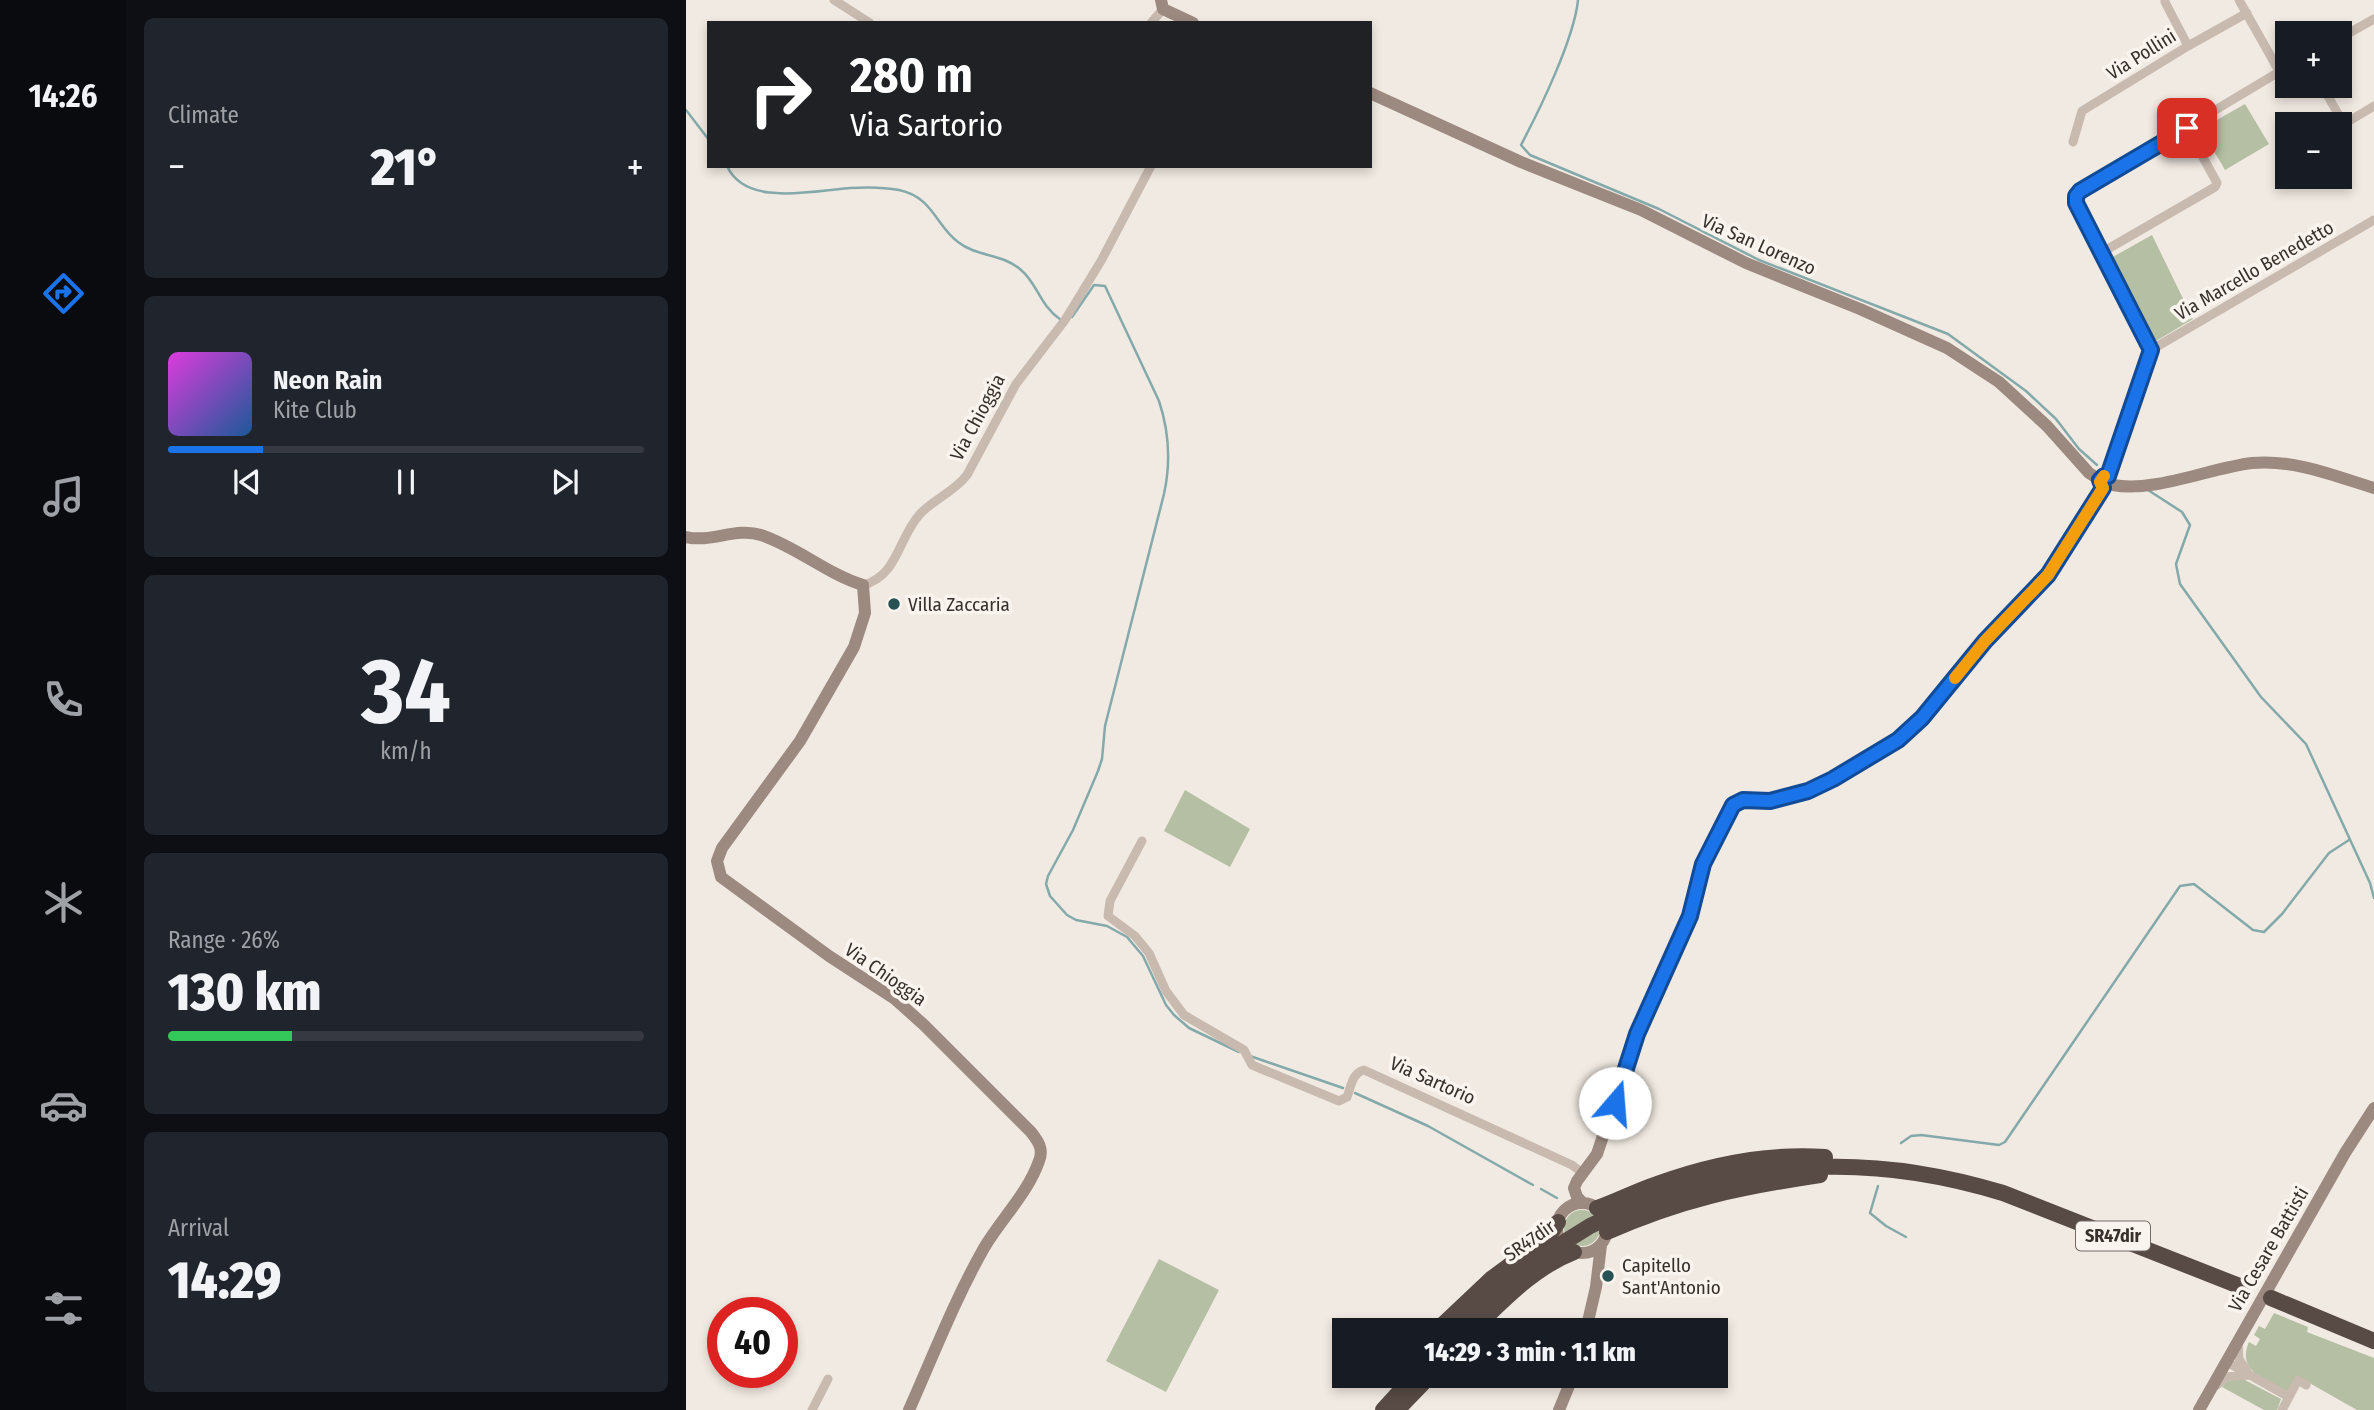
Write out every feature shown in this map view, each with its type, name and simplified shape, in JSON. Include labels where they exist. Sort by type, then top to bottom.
[{"type":"highway","points":[[1590,1205],[1681,1175],[1765,1156],[1882,1161],[1931,1174]]},
{"type":"highway","name":"SR47dir","points":[[1467,1318],[1491,1294],[1534,1261],[1590,1226],[1639,1203],[1698,1184],[1754,1171],[1783,1168],[1861,1167],[1931,1174],[2003,1193],[2242,1287]]},
{"type":"highway","points":[[1604,1239],[1683,1202],[1760,1184],[1834,1174],[1931,1174]]},
{"type":"highway","points":[[1450,1318],[1491,1279],[1548,1237],[1561,1217]]},
{"type":"highway","points":[[1485,1318],[1544,1269],[1577,1253]]},
{"type":"highway","points":[[2271,1298],[2374,1341]]},
{"type":"highway","points":[[1374,1410],[1390,1388]]},
{"type":"highway","points":[[1383,1410],[1403,1388]]},
{"type":"highway","points":[[1397,1410],[1418,1388]]},
{"type":"street","points":[[834,0],[867,21]]},
{"type":"street","points":[[2165,0],[2188,46]]},
{"type":"street","points":[[2241,1],[2275,57]]},
{"type":"street","points":[[1152,21],[1162,4],[1190,21]]},
{"type":"street","name":"Via Pollini","points":[[2073,142],[2082,111],[2247,13]]},
{"type":"street","points":[[2352,31],[2374,19]]},
{"type":"street","points":[[1597,1273],[1590,1262],[1562,1243],[1559,1237],[1570,1177],[1602,1141],[1637,1034],[1690,916],[1703,864],[1733,805],[1743,800],[1770,801],[1808,791],[1898,740],[1922,718],[1985,641],[2048,575],[2106,482],[2151,350],[2076,203],[2076,196],[2080,191],[2275,74]]},
{"type":"street","name":"Via San Lorenzo","points":[[1372,94],[1521,162],[1641,210],[1746,263],[1947,348],[1999,382],[2048,426],[2089,472],[2106,482]]},
{"type":"street","points":[[2329,98],[2344,124],[2374,106]]},
{"type":"street","points":[[2101,253],[2215,187],[2217,183],[2187,128]]},
{"type":"street","name":"Via Chioggia","points":[[909,1410],[961,1291],[985,1246],[1035,1171],[1041,1157],[1040,1144],[925,1025],[895,999],[738,892],[721,877],[717,861],[722,848],[800,740],[854,647],[865,613],[863,585],[876,582],[888,572],[909,529],[920,514],[961,483],[972,468],[1016,384],[1063,323],[1101,261],[1150,168]]},
{"type":"street","name":"Via Marcello Benedetto","points":[[2151,350],[2374,220]]},
{"type":"street","points":[[2106,482],[2136,486],[2252,463],[2307,468],[2374,488]]},
{"type":"street","points":[[686,537],[707,539],[736,533],[759,534],[845,579],[863,585]]},
{"type":"street","name":"Via Sartorio","points":[[1142,841],[1110,901],[1108,916],[1135,936],[1149,953],[1166,991],[1184,1014],[1244,1050],[1252,1065],[1339,1101],[1347,1097],[1354,1076],[1364,1070],[1579,1170]]},
{"type":"street","name":"Via Cesare Battisti","points":[[2199,1410],[2345,1153],[2374,1108]]},
{"type":"street","points":[[1579,1170],[1574,1188],[1577,1197],[1605,1219],[1604,1239],[1588,1318]]},
{"type":"street","points":[[1561,1217],[1573,1205],[1590,1205]]},
{"type":"street","points":[[1577,1253],[1591,1252],[1604,1239]]},
{"type":"street","points":[[2239,1337],[2239,1359],[2250,1375]]},
{"type":"street","points":[[2227,1362],[2289,1398]]},
{"type":"street","points":[[2210,1392],[2225,1377],[2250,1375]]},
{"type":"street","points":[[813,1410],[828,1379]]},
{"type":"street","points":[[2283,1410],[2298,1380],[2306,1385]]},
{"type":"street","points":[[1559,1410],[1568,1388]]},
{"type":"green space","points":[[2245,104],[2269,144],[2225,170],[2201,129]]},
{"type":"green space","points":[[2152,235],[2193,319],[2156,341],[2111,258]]},
{"type":"green space","points":[[1185,790],[1250,829],[1230,867],[1164,831]]},
{"type":"green space","points":[[1582,1210],[1595,1215],[1600,1228],[1595,1241],[1582,1246],[1569,1241],[1564,1228],[1569,1215]]},
{"type":"green space","points":[[1159,1259],[1219,1290],[1166,1392],[1106,1361]]},
{"type":"green space","points":[[2274,1313],[2308,1327],[2307,1332],[2374,1358],[2374,1410],[2357,1410],[2297,1376],[2287,1392],[2255,1373],[2246,1361],[2249,1342],[2256,1346],[2260,1339],[2254,1335],[2259,1326],[2265,1329]]},
{"type":"green space","points":[[2243,1379],[2281,1399],[2277,1410],[2264,1410],[2222,1387],[2227,1381]]},
{"type":"waterway","points":[[1578,0],[1563,54],[1521,145],[1530,155],[1659,209],[1759,260],[1948,334],[2026,391],[2056,419],[2079,449],[2097,465]]},
{"type":"waterway","points":[[686,110],[707,137]]},
{"type":"waterway","points":[[728,168],[736,179],[765,192],[783,194],[869,187],[910,194],[927,205],[944,228],[965,247],[1007,261],[1021,270],[1048,308],[1061,320]]},
{"type":"waterway","points":[[1072,317],[1094,285],[1105,286],[1159,401],[1167,435],[1168,458],[1164,494],[1105,726],[1102,759],[1073,830],[1046,884],[1050,896],[1067,915],[1076,920],[1107,926],[1127,937],[1143,956],[1166,1005],[1174,1015],[1189,1028],[1239,1052]]},
{"type":"waterway","points":[[2148,490],[2182,512],[2190,525],[2176,564],[2180,584],[2261,697],[2306,744],[2370,883],[2374,898]]},
{"type":"waterway","points":[[1901,1143],[1911,1136],[1921,1135],[1999,1145],[2005,1142],[2180,886],[2194,884],[2253,930],[2264,932],[2282,914],[2329,853],[2349,840]]},
{"type":"waterway","points":[[1250,1056],[1343,1088]]},
{"type":"waterway","points":[[1355,1093],[1428,1126],[1533,1185]]},
{"type":"waterway","points":[[1878,1186],[1870,1213],[1906,1237]]},
{"type":"waterway","points":[[1541,1189],[1557,1198]]},
{"type":"slow traffic","points":[[1955,678],[1985,641],[2048,575],[2103,488],[2100,482],[2104,476]]},
{"type":"place","name":"Villa Zaccaria","points":[[894,604]]},
{"type":"place","name":"Capitello Sant'Antonio","points":[[1608,1276]]},
{"type":"route","points":[[1615,1103],[1637,1034],[1690,916],[1703,864],[1733,805],[1743,800],[1784,799],[1808,791],[1898,740],[1922,718],[1985,641],[2048,575],[2103,488],[2100,480],[2108,476],[2151,350],[2076,203],[2076,196],[2080,191],[2187,128]]}]
